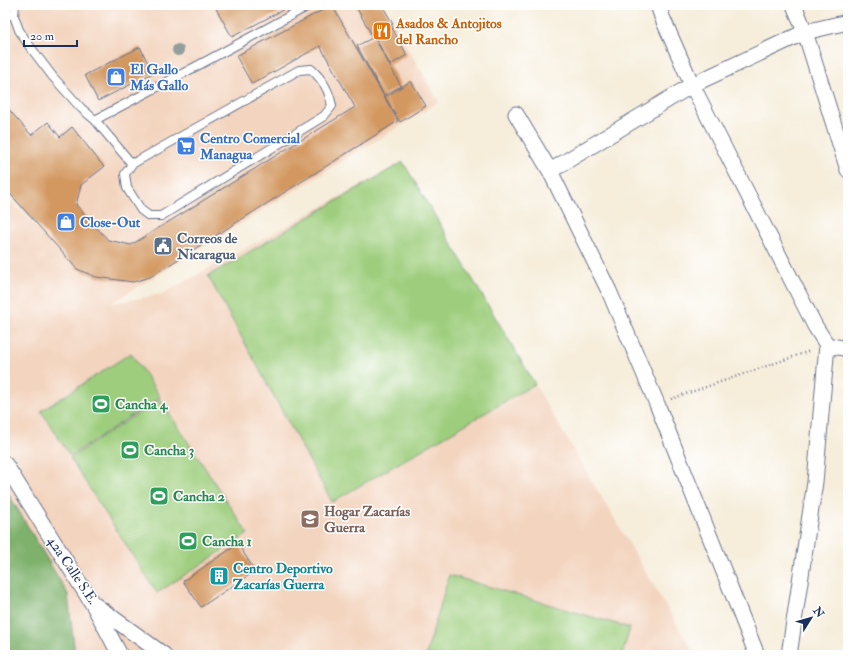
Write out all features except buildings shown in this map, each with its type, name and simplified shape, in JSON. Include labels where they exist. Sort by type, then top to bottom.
[{"type":"street","points":[[658,5],[692,85],[815,326],[827,345],[814,482],[789,655]]},
{"type":"street","points":[[794,5],[805,32],[848,170]]},
{"type":"street","points":[[550,171],[692,85],[805,32],[848,22]]},
{"type":"street","points":[[516,114],[550,171],[609,292],[657,404],[757,655]]},
{"type":"street","points":[[827,345],[848,349]]},
{"type":"street","name":"42a Calle S.E.","points":[[5,464],[92,603],[164,655]]},
{"type":"street","points":[[92,603],[120,655]]},
{"type":"lane","points":[[15,5],[14,16],[19,30],[53,77],[81,108],[95,120],[132,164]]},
{"type":"lane","points":[[95,120],[310,5]]},
{"type":"lane","points":[[5,12],[14,16]]},
{"type":"lane","points":[[311,69],[321,78],[330,95],[332,106],[324,116],[161,216],[149,216],[141,210],[127,188],[125,174],[132,164],[298,70],[311,69]]},
{"type":"path","points":[[657,404],[827,345]]},
{"type":"shaded area","name":"Hogar Zacarías Guerra","points":[[5,5],[383,5],[439,102],[110,304],[162,294],[403,162],[695,655],[5,655],[5,194],[56,248],[5,190]]},
{"type":"green space","points":[[403,162],[535,384],[332,502],[208,276]]},
{"type":"green space","name":"Cancha 4","points":[[131,353],[160,397],[70,456],[41,411]]},
{"type":"green space","points":[[160,399],[248,534],[157,593],[70,458]]},
{"type":"green space","points":[[5,488],[68,594],[75,655],[5,655]]},
{"type":"green space","points":[[449,575],[630,628],[622,655],[426,655]]},
{"type":"place","name":"Asados & Antojitos del Rancho","points":[[382,31]]},
{"type":"place","name":"El Gallo Más Gallo","points":[[116,77]]},
{"type":"place","name":"Centro Comercial Managua","points":[[186,146]]},
{"type":"place","name":"Close-Out","points":[[66,222]]},
{"type":"place","name":"Correos de Nicaragua","points":[[163,246]]},
{"type":"place","name":"Cancha 4","points":[[101,404]]},
{"type":"place","name":"Cancha 3","points":[[130,450]]},
{"type":"place","name":"Cancha 2","points":[[159,496]]},
{"type":"place","name":"Hogar Zacarías Guerra","points":[[310,519]]},
{"type":"place","name":"Cancha 1","points":[[188,541]]},
{"type":"place","name":"Centro Deportivo Zacarías Guerra","points":[[219,576]]}]
